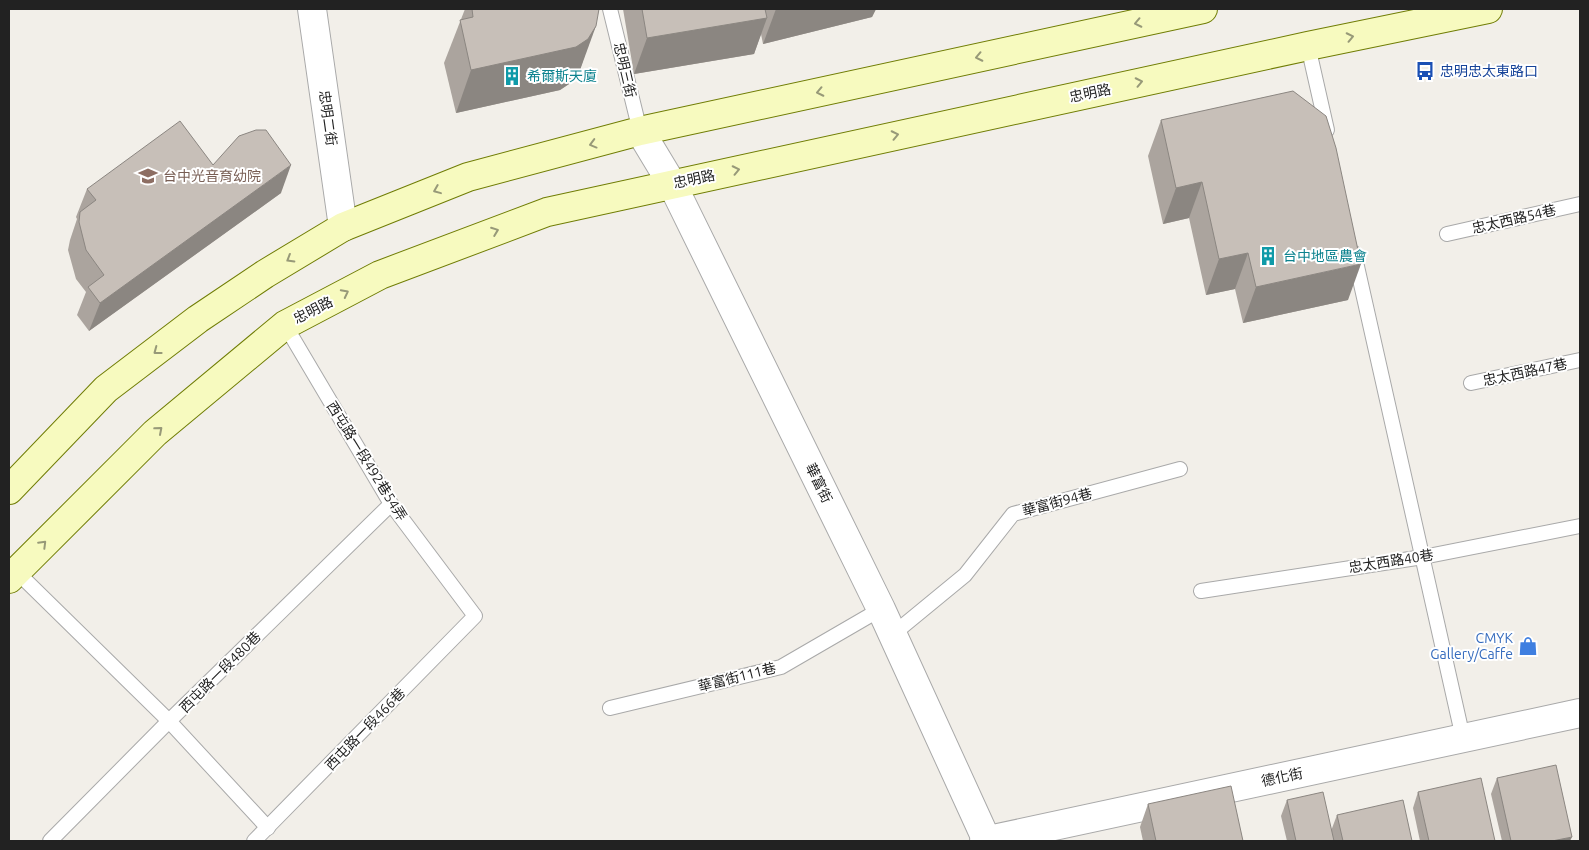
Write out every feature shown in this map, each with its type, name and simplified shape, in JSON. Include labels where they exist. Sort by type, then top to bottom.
[{"type":"main road","points":[[9,490],[106,389],[198,319],[265,274],[343,227],[468,177],[640,132],[1203,9]]},
{"type":"main road","name":"忠明路","points":[[12,575],[155,433],[285,324],[380,275],[547,212],[1308,46],[1488,9]]},
{"type":"street","name":"忠明二街","points":[[312,9],[343,227]]},
{"type":"street","name":"華富街","points":[[640,132],[672,184],[881,609],[986,841]]},
{"type":"street","name":"德化街","points":[[986,841],[1580,713]]},
{"type":"lane","name":"忠明三街","points":[[610,9],[640,132]]},
{"type":"lane","points":[[1308,46],[1329,142]]},
{"type":"lane","name":"忠太西路54巷","points":[[1447,234],[1580,204]]},
{"type":"lane","points":[[1351,239],[1463,738]]},
{"type":"lane","name":"西屯路一段492巷54弄","points":[[285,324],[390,504],[475,616]]},
{"type":"lane","name":"忠太西路47巷","points":[[1471,383],[1580,360]]},
{"type":"lane","name":"華富街94巷","points":[[892,635],[965,575],[1013,514],[1180,469]]},
{"type":"lane","name":"西屯路一段480巷","points":[[50,841],[390,504]]},
{"type":"lane","name":"忠太西路40巷","points":[[1201,591],[1423,557],[1580,526]]},
{"type":"lane","points":[[12,575],[169,721],[268,828]]},
{"type":"lane","name":"華富街111巷","points":[[610,708],[781,667],[881,609]]},
{"type":"lane","name":"西屯路一段466巷","points":[[254,841],[475,616]]},
{"type":"building","points":[[472,9],[599,9],[596,26],[588,39],[576,47],[471,70],[460,20],[473,17]]},
{"type":"building","points":[[642,9],[765,9],[767,18],[647,38]]},
{"type":"building","name":"台中地區農會","points":[[1293,91],[1326,116],[1336,148],[1361,264],[1256,287],[1248,253],[1219,259],[1202,182],[1176,188],[1161,120]]},
{"type":"building","points":[[180,121],[213,165],[239,136],[256,130],[266,130],[291,165],[100,303],[88,287],[104,275],[86,250],[79,222],[80,212],[96,200],[87,189]]},
{"type":"building","points":[[1556,765],[1572,837],[1552,841],[1511,841],[1497,778]]},
{"type":"building","points":[[1481,778],[1495,841],[1429,841],[1418,792]]},
{"type":"building","points":[[1231,786],[1243,841],[1156,841],[1148,804]]},
{"type":"building","points":[[1323,792],[1334,841],[1296,841],[1287,800]]},
{"type":"building","points":[[1403,800],[1412,841],[1343,841],[1337,815]]},
{"type":"place","name":"忠明忠太東路口","points":[[1425,71]]},
{"type":"place","name":"希爾斯天廈","points":[[512,76]]},
{"type":"place","name":"台中光音育幼院","points":[[148,176]]},
{"type":"place","name":"台中地區農會","points":[[1268,256]]},
{"type":"place","name":"CMYK Gallery/Caffe","points":[[1528,646]]}]
